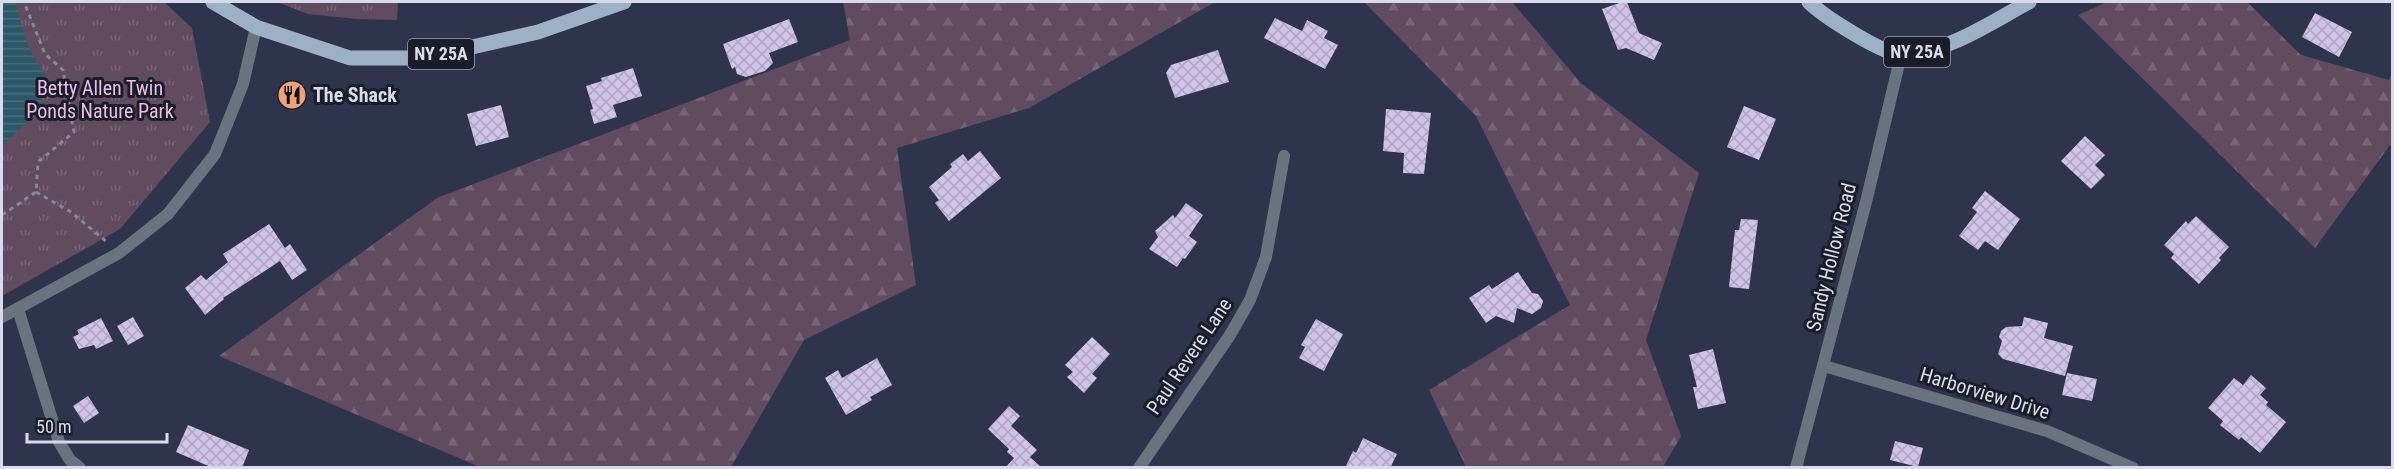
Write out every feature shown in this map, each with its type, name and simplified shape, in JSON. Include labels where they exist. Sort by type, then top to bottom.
[{"type":"main road","name":"NY 25A","points":[[213,2],[256,27],[350,58],[424,58],[538,32],[604,5],[624,2]]},
{"type":"main road","name":"NY 25A","points":[[1809,2],[1858,37],[1901,55],[1950,44],[2029,2]]},
{"type":"street","points":[[2,317],[119,253],[168,214],[215,154],[243,84],[256,27]]},
{"type":"street","name":"Sandy Hollow Road","points":[[1796,468],[1824,366],[1901,55]]},
{"type":"street","name":"Paul Revere Lane","points":[[1139,468],[1224,344],[1250,300],[1266,257],[1284,156]]},
{"type":"street","points":[[18,309],[58,442],[70,460],[80,468]]},
{"type":"street","name":"Harborview Drive","points":[[1824,366],[2047,431],[2133,468]]},
{"type":"path","points":[[24,2],[45,54],[63,70],[74,132],[38,162],[36,192]]},
{"type":"path","points":[[2,215],[36,192]]},
{"type":"path","points":[[36,192],[71,212],[119,253]]},
{"type":"green space","name":"Betty Allen Twin Ponds Nature Park","points":[[2,2],[164,2],[192,28],[210,122],[120,229],[2,296]]},
{"type":"green space","points":[[277,2],[398,2],[397,20],[308,14]]},
{"type":"green space","points":[[843,2],[1215,2],[1029,108],[897,148],[916,285],[804,340],[731,467],[480,467],[219,356],[437,198],[850,40]]},
{"type":"green space","points":[[1364,2],[1512,2],[1581,83],[1699,173],[1646,340],[1681,436],[1663,467],[1466,467],[1429,390],[1570,305],[1476,116]]},
{"type":"green space","points":[[2107,2],[2247,2],[2301,55],[2389,80],[2392,73],[2392,147],[2390,145],[2315,248],[2078,15]]},
{"type":"water","points":[[2,2],[15,2],[29,48],[46,77],[38,113],[2,145]]},
{"type":"building","points":[[1627,2],[1639,33],[1662,43],[1654,60],[1626,48],[1618,50],[1602,9]]},
{"type":"building","points":[[2315,13],[2352,32],[2339,57],[2302,37]]},
{"type":"building","points":[[1275,18],[1302,31],[1307,20],[1328,31],[1324,38],[1338,45],[1325,69],[1264,38]]},
{"type":"building","points":[[789,19],[798,42],[769,53],[773,63],[765,71],[746,77],[737,74],[735,67],[732,69],[723,44]]},
{"type":"building","points":[[1218,50],[1229,82],[1175,98],[1166,73],[1171,65]]},
{"type":"building","points":[[633,68],[642,96],[613,105],[617,117],[594,124],[590,110],[593,109],[586,86],[602,81],[601,78]]},
{"type":"building","points":[[501,105],[509,137],[476,146],[467,114]]},
{"type":"building","points":[[1744,106],[1776,119],[1759,160],[1727,147]]},
{"type":"building","points":[[1386,109],[1431,113],[1424,174],[1403,173],[1404,153],[1383,151]]},
{"type":"building","points":[[2085,136],[2105,155],[2095,165],[2105,175],[2091,189],[2061,161]]},
{"type":"building","points":[[980,151],[1001,178],[949,221],[935,203],[939,200],[929,187],[952,167],[950,164],[963,154],[968,161]]},
{"type":"building","points":[[1985,191],[2020,219],[1998,250],[1985,241],[1978,250],[1959,236],[1977,212],[1972,208]]},
{"type":"building","points":[[1186,203],[1203,215],[1189,236],[1197,242],[1177,267],[1149,249],[1158,237],[1155,231],[1173,215],[1175,218]]},
{"type":"building","points":[[2196,216],[2229,247],[2219,258],[2221,260],[2199,284],[2171,258],[2174,254],[2164,245],[2186,221],[2188,224]]},
{"type":"building","points":[[1741,219],[1758,220],[1749,289],[1729,287],[1735,230],[1739,230]]},
{"type":"building","points":[[269,224],[285,248],[290,244],[307,270],[292,280],[280,261],[223,298],[205,315],[185,288],[201,275],[206,280],[228,262],[223,254]]},
{"type":"building","points":[[1518,272],[1532,293],[1538,294],[1543,301],[1541,308],[1532,314],[1517,308],[1514,323],[1496,316],[1486,323],[1469,298],[1489,285],[1492,289]]},
{"type":"building","points":[[133,317],[144,336],[128,345],[117,326]]},
{"type":"building","points":[[2024,317],[2048,323],[2044,338],[2073,346],[2065,376],[2003,359],[1998,354],[2002,341],[1999,337],[2001,331],[2006,327],[2022,326]]},
{"type":"building","points":[[101,318],[113,341],[96,349],[94,345],[79,349],[73,337],[79,334],[77,330]]},
{"type":"building","points":[[1316,319],[1343,334],[1324,371],[1299,358],[1305,347],[1301,345]]},
{"type":"building","points":[[1092,337],[1110,354],[1092,374],[1097,378],[1084,393],[1067,377],[1073,372],[1065,365]]},
{"type":"building","points":[[1713,349],[1726,403],[1698,409],[1693,387],[1697,387],[1689,355]]},
{"type":"building","points":[[877,358],[892,385],[870,397],[872,400],[846,415],[825,378],[838,370],[842,378]]},
{"type":"building","points":[[2067,373],[2097,379],[2092,401],[2062,395]]},
{"type":"building","points":[[2251,375],[2266,388],[2260,395],[2268,402],[2266,405],[2286,422],[2260,453],[2241,437],[2239,440],[2220,425],[2223,421],[2208,408],[2234,378],[2243,385]]},
{"type":"building","points":[[88,396],[99,413],[84,423],[73,406]]},
{"type":"building","points":[[1009,406],[1020,416],[1011,426],[1037,450],[1030,457],[1042,468],[1005,468],[1014,458],[1007,452],[1009,449],[988,429]]},
{"type":"building","points":[[188,425],[249,450],[242,468],[213,468],[176,452]]},
{"type":"building","points":[[1363,438],[1397,454],[1390,468],[1345,468],[1353,451],[1356,453]]},
{"type":"building","points":[[1895,441],[1923,448],[1918,467],[1890,460]]},
{"type":"place","name":"The Shack","points":[[292,95]]}]
